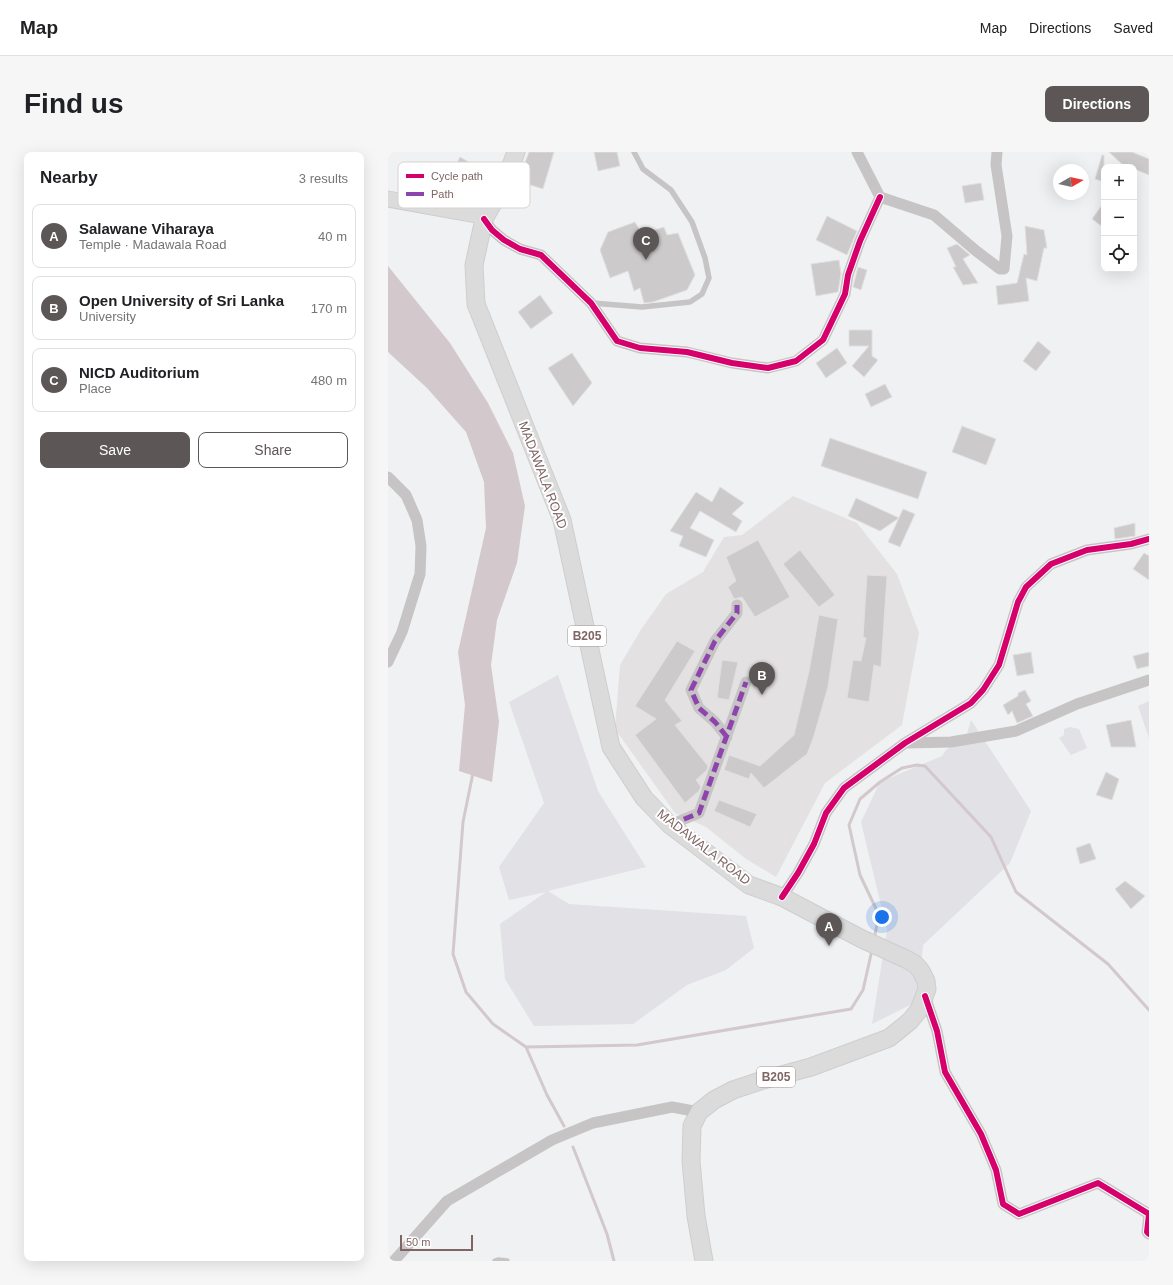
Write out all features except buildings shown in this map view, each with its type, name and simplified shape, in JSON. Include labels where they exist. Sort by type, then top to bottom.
[{"type":"main road","name":"MADAWALA ROAD","points":[[512,162],[516,152]]},
{"type":"main road","points":[[388,199],[398,201]]},
{"type":"main road","points":[[438,208],[476,215],[484,219]]},
{"type":"main road","name":"MADAWALA ROAD","points":[[490,208],[484,219],[474,265],[476,304],[562,520],[611,748],[644,798],[670,825],[749,885],[782,897],[862,939],[892,952],[916,965],[926,981],[925,996]]},
{"type":"main road","name":"B205","points":[[699,1112],[714,1100],[733,1090],[811,1067],[889,1038],[910,1021],[919,1010],[925,996]]},
{"type":"main road","points":[[699,1112],[692,1126],[691,1161],[696,1216],[704,1261]]},
{"type":"street","points":[[857,152],[880,197],[934,215],[975,250],[1000,269],[1004,269],[1007,236],[996,166],[997,152]]},
{"type":"street","points":[[484,219],[492,230],[504,240],[520,250],[541,255],[591,303],[617,340],[640,348],[686,352],[732,363],[768,368],[796,361],[823,340],[845,294],[848,276],[860,240],[880,197]]},
{"type":"street","points":[[388,477],[406,495],[417,520],[421,546],[420,574],[402,632],[388,662]]},
{"type":"street","points":[[782,897],[798,873],[814,844],[826,813],[844,788],[906,743],[971,703],[983,690],[998,665],[1018,602],[1026,587],[1051,564],[1087,550],[1149,540]]},
{"type":"street","points":[[727,737],[715,722],[699,708],[691,690],[715,640],[737,613],[737,605]]},
{"type":"street","points":[[906,743],[951,742],[1016,731],[1077,704],[1149,680]]},
{"type":"street","points":[[670,825],[698,813],[746,682]]},
{"type":"street","points":[[925,996],[937,1031],[945,1072],[980,1134],[996,1170],[1003,1204],[1019,1214],[1098,1183],[1149,1214],[1147,1232],[1149,1234]]},
{"type":"street","points":[[397,1260],[446,1201],[552,1140],[593,1122],[672,1107],[699,1112]]},
{"type":"lane","points":[[591,303],[642,307],[690,302],[702,294],[709,278],[706,258],[692,222],[671,190],[643,169],[634,152]]},
{"type":"lane","points":[[495,1261],[507,1261]]},
{"type":"shaded area","points":[[388,266],[450,343],[488,403],[513,453],[525,506],[517,563],[497,620],[491,665],[499,722],[492,782],[459,771],[465,705],[458,652],[486,528],[484,482],[466,432],[427,388],[388,352]]},
{"type":"shaded area","points":[[793,496],[857,523],[897,574],[919,633],[902,725],[825,783],[776,877],[746,859],[706,827],[675,813],[615,729],[620,665],[642,628],[666,594],[703,572],[724,537],[742,535]]},
{"type":"shaded area","points":[[558,675],[598,791],[646,867],[548,891],[569,904],[746,916],[754,948],[726,970],[687,985],[633,1024],[534,1026],[505,979],[500,924],[546,892],[509,900],[499,867],[544,803],[509,702]]},
{"type":"shaded area","points":[[1149,701],[1149,738],[1138,706]]},
{"type":"shaded area","points":[[971,720],[1031,811],[1010,863],[923,945],[918,1001],[872,1024],[887,930],[861,822],[880,782],[942,756],[946,750],[966,737]]},
{"type":"shaded area","points":[[1070,727],[1079,729],[1087,748],[1071,755],[1059,738],[1064,735],[1064,729]]},
{"type":"waterway","points":[[874,939],[879,915],[860,875],[849,825],[860,799],[880,782],[902,768],[917,765],[925,766],[991,837],[1016,892],[1108,964],[1149,1010]]},
{"type":"waterway","points":[[473,773],[463,822],[453,954],[466,992],[493,1024],[526,1047],[637,1045],[851,1009],[863,990],[872,950]]},
{"type":"waterway","points":[[526,1047],[547,1095],[564,1126]]},
{"type":"waterway","points":[[573,1147],[607,1234],[614,1261]]},
{"type":"marked path","points":[[727,737],[715,722],[699,708],[691,690],[715,641],[737,613],[737,605]]},
{"type":"marked path","points":[[670,825],[699,813],[746,682]]},
{"type":"cycle path","points":[[484,219],[492,230],[504,240],[520,249],[541,255],[591,303],[617,341],[640,348],[687,352],[732,363],[768,368],[796,361],[823,340],[845,294],[848,275],[860,241],[880,197]]},
{"type":"cycle path","points":[[782,897],[798,873],[814,844],[826,813],[844,788],[905,743],[971,703],[983,690],[999,665],[1018,602],[1026,587],[1051,564],[1087,550],[1131,544],[1149,539]]},
{"type":"cycle path","points":[[925,996],[937,1031],[945,1072],[981,1134],[996,1170],[1003,1204],[1019,1214],[1098,1183],[1149,1214],[1147,1232],[1149,1234]]},
{"type":"place","name":"NICD Auditorium","points":[[646,260]]},
{"type":"place","name":"Open University of Sri Lanka","points":[[762,695]]},
{"type":"place","name":"Salawane Viharaya","points":[[829,946]]}]
